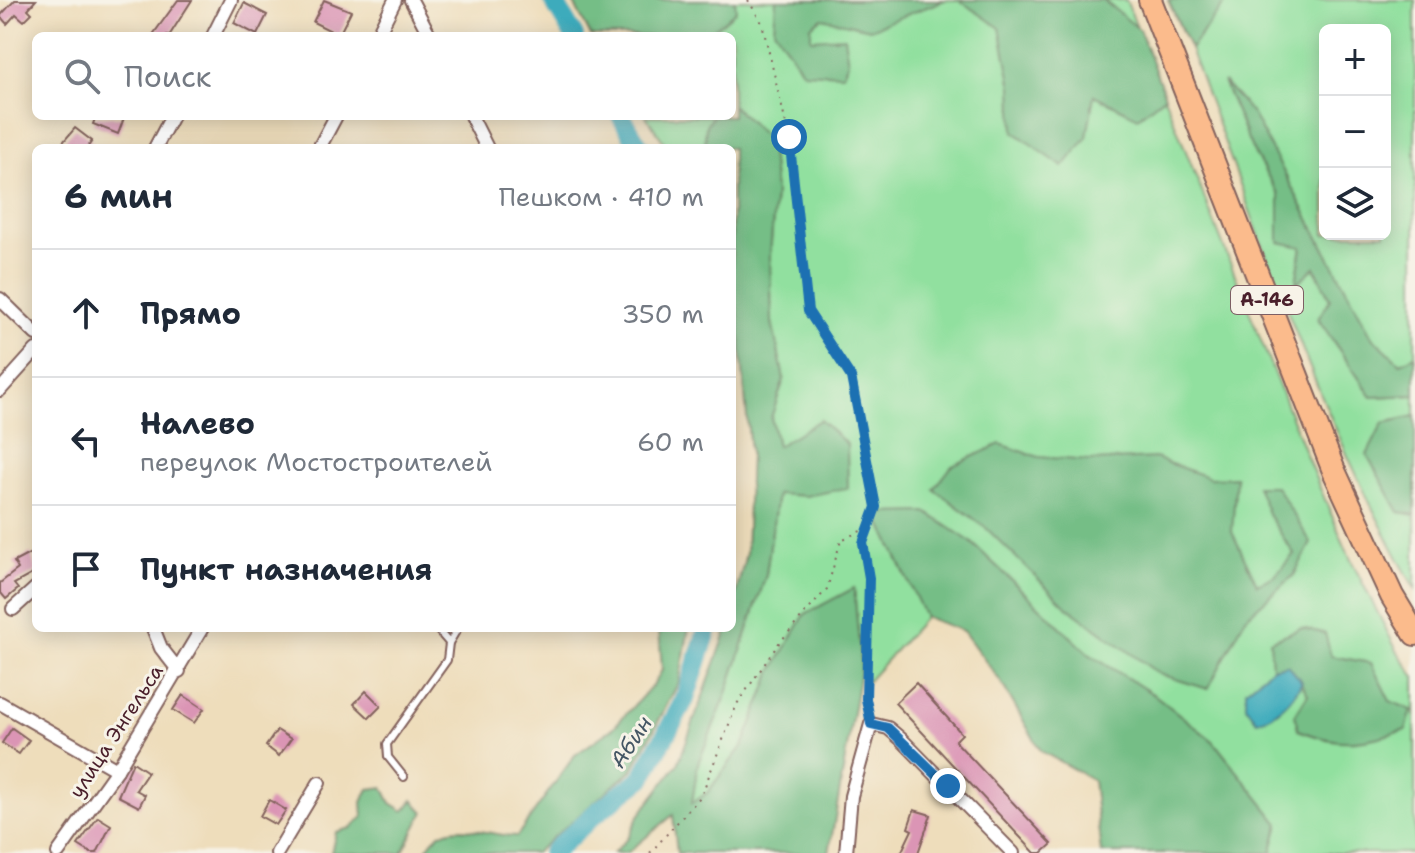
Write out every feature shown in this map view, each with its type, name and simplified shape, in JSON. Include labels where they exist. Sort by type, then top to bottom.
[{"type":"highway","name":"А-146","points":[[1150,0],[1334,471],[1392,596],[1415,634]]},
{"type":"street","points":[[215,32],[231,0]]},
{"type":"street","points":[[379,32],[395,0]]},
{"type":"street","points":[[411,0],[428,32]]},
{"type":"street","points":[[157,144],[170,120]]},
{"type":"street","points":[[321,144],[334,120]]},
{"type":"street","points":[[473,120],[485,144]]},
{"type":"street","points":[[0,299],[32,330]]},
{"type":"street","points":[[0,390],[32,355]]},
{"type":"street","points":[[13,609],[32,592]]},
{"type":"street","points":[[155,632],[161,648],[179,671]]},
{"type":"street","name":"улица Энгельса","points":[[58,853],[117,770],[200,632]]},
{"type":"street","points":[[0,703],[117,770]]},
{"type":"street","points":[[846,853],[851,796],[871,724],[888,728],[1013,853]]},
{"type":"street","points":[[277,853],[319,783]]},
{"type":"lane","points":[[439,632],[449,643]]},
{"type":"lane","points":[[404,777],[388,757],[387,744],[447,660],[449,643],[456,632]]},
{"type":"path","points":[[748,0],[762,23],[789,137],[808,311],[851,377],[876,507],[863,543],[869,578],[866,699],[871,724]]},
{"type":"path","points":[[650,853],[701,796],[737,704],[779,643],[827,589],[841,540],[866,528]]},
{"type":"green space","points":[[572,0],[735,0],[736,11],[711,32],[589,32]]},
{"type":"green space","points":[[573,0],[1126,0],[1311,467],[1350,558],[1396,649],[1415,677],[1415,853],[1271,853],[1279,824],[1213,741],[1156,696],[1089,654],[971,542],[919,597],[925,617],[867,682],[861,666],[854,589],[772,672],[744,744],[707,793],[691,805],[698,763],[726,696],[766,575],[777,493],[806,496],[820,420],[777,447],[771,418],[784,379],[772,322],[770,255],[775,193],[770,141],[736,109],[736,32],[589,32]]},
{"type":"green space","points":[[776,0],[945,0],[870,29],[822,18],[811,26],[811,39],[844,37],[848,62],[843,74],[803,72],[774,29]]},
{"type":"green space","points":[[959,0],[1103,0],[1139,29],[1165,96],[1138,117],[1094,95],[1087,137],[1063,167],[1014,132],[1012,87],[1000,28]]},
{"type":"green space","points":[[1168,0],[1227,0],[1190,49]]},
{"type":"green space","points":[[1227,0],[1415,0],[1415,356],[1400,364],[1372,337],[1320,240],[1391,240],[1391,24],[1319,24],[1319,238],[1252,113],[1225,84],[1253,151],[1279,195],[1279,241],[1302,246],[1296,283],[1314,267],[1330,299],[1318,320],[1372,397],[1415,395],[1415,416],[1383,423],[1399,511],[1415,515],[1415,589],[1349,459],[1266,255],[1190,49]]},
{"type":"green space","points":[[1223,82],[1252,113],[1372,337],[1400,363],[1415,356],[1415,395],[1372,397],[1318,319],[1330,299],[1315,267],[1296,284],[1302,247],[1279,242],[1279,195],[1253,151]]},
{"type":"green space","points":[[736,109],[770,141],[775,193],[770,255],[772,322],[784,379],[771,418],[777,446],[820,420],[847,444],[848,488],[806,496],[777,494],[766,575],[726,696],[698,763],[692,803],[707,793],[744,744],[772,672],[805,614],[854,588],[861,666],[829,853],[677,853],[673,815],[627,853],[613,853],[628,838],[638,817],[678,764],[727,632],[736,632],[736,594],[746,553],[750,453],[736,305],[736,144],[705,144],[706,125],[710,120],[736,120]]},
{"type":"green space","points":[[649,120],[710,120],[706,126],[705,144],[665,144]]},
{"type":"green space","points":[[1415,416],[1415,515],[1399,512],[1367,455],[1383,423]]},
{"type":"green space","points":[[1000,444],[1039,457],[1090,461],[1155,458],[1210,478],[1236,477],[1232,532],[1257,584],[1275,576],[1294,554],[1269,516],[1257,486],[1276,486],[1311,543],[1294,575],[1246,617],[1208,689],[1159,674],[1066,606],[985,527],[934,489],[952,466]]},
{"type":"green space","points":[[926,512],[971,542],[1089,654],[1156,696],[1213,741],[1279,824],[1271,853],[1101,853],[1093,780],[1041,751],[1001,682],[963,631],[925,617],[876,513]]},
{"type":"green space","points":[[1301,628],[1325,633],[1331,656],[1371,663],[1390,701],[1412,710],[1406,730],[1376,738],[1340,741],[1298,730],[1295,715],[1308,694],[1288,665],[1272,668],[1270,641]]},
{"type":"green space","points":[[659,632],[688,632],[679,682],[633,769],[535,853],[425,853],[433,840],[453,830],[517,836],[575,755],[613,728],[654,684],[662,670]]},
{"type":"green space","points":[[383,787],[391,803],[404,811],[413,800],[424,812],[402,853],[331,853],[336,832],[351,828],[363,817],[362,802],[369,789]]},
{"type":"water","points":[[1288,665],[1302,682],[1283,706],[1257,721],[1246,706],[1246,690],[1272,668]]},
{"type":"building","points":[[15,0],[36,0],[28,9],[32,13],[24,21],[16,14],[7,24],[0,16]]},
{"type":"building","points":[[178,0],[192,0],[172,32],[155,32]]},
{"type":"building","points":[[324,0],[351,11],[340,32],[333,32],[313,22]]},
{"type":"building","points":[[244,3],[267,15],[258,32],[251,32],[234,23]]},
{"type":"building","points":[[94,120],[123,120],[118,134],[93,124]]},
{"type":"building","points":[[75,128],[92,141],[90,144],[63,142]]},
{"type":"building","points":[[31,553],[32,574],[14,584],[18,589],[6,599],[0,592],[0,583],[18,569],[14,562]]},
{"type":"building","points":[[916,683],[962,734],[955,741],[1052,844],[1042,853],[1035,853],[895,703]]},
{"type":"building","points":[[366,691],[381,706],[369,718],[354,704]]},
{"type":"building","points":[[183,695],[204,709],[194,723],[173,710]]},
{"type":"building","points":[[12,728],[29,740],[19,754],[2,743]]},
{"type":"building","points":[[277,730],[291,739],[279,756],[266,746]]},
{"type":"building","points":[[133,762],[148,772],[136,790],[145,795],[139,807],[118,796]]},
{"type":"building","points":[[269,800],[286,810],[276,825],[260,816]]},
{"type":"building","points":[[914,810],[931,815],[918,853],[901,853],[912,830],[908,828]]},
{"type":"building","points":[[98,817],[111,825],[97,853],[91,853],[78,845]]},
{"type":"waterway","name":"Абин","points":[[553,0],[572,32]]},
{"type":"waterway","name":"Абин","points":[[623,120],[638,144]]},
{"type":"waterway","name":"Абин","points":[[552,853],[596,813],[642,778],[685,699],[707,632]]},
{"type":"route","points":[[789,137],[808,311],[851,377],[876,507],[863,543],[869,578],[865,628],[866,699],[871,724],[888,728],[948,786]]}]
